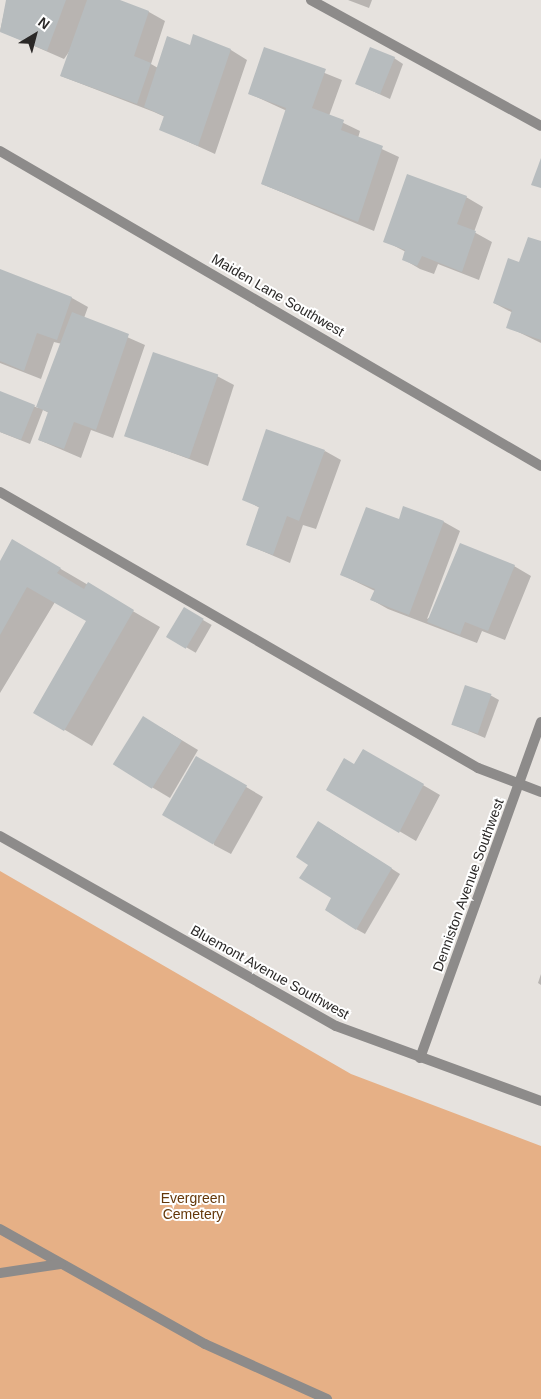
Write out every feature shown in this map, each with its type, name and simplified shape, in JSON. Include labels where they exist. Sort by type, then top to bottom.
[{"type":"street","points":[[311,0],[541,126]]},
{"type":"street","name":"Maiden Lane Southwest","points":[[0,151],[541,466]]},
{"type":"street","points":[[0,492],[478,768],[541,792]]},
{"type":"street","name":"Denniston Avenue Southwest","points":[[420,1058],[541,722]]},
{"type":"street","name":"Bluemont Avenue Southwest","points":[[0,836],[336,1026],[541,1101]]},
{"type":"street","points":[[0,1229],[205,1344],[327,1399]]},
{"type":"street","points":[[0,1273],[60,1264]]},
{"type":"green space","name":"Evergreen Cemetery","points":[[0,871],[351,1074],[541,1146],[541,1399],[0,1399]]},
{"type":"building","points":[[6,0],[66,0],[47,51],[0,32]]},
{"type":"building","points":[[87,0],[120,0],[149,11],[134,56],[151,63],[137,104],[60,76]]},
{"type":"building","points":[[193,34],[231,49],[198,146],[159,130],[164,116],[144,107],[167,36],[190,45]]},
{"type":"building","points":[[264,47],[326,69],[312,108],[344,120],[341,130],[383,146],[358,222],[261,184],[286,108],[248,94]]},
{"type":"building","points":[[370,47],[395,57],[380,94],[355,84]]},
{"type":"building","points":[[541,158],[541,188],[531,185]]},
{"type":"building","points":[[407,174],[467,196],[457,224],[476,231],[462,272],[422,256],[417,266],[402,260],[405,250],[383,242]]},
{"type":"building","points":[[528,237],[541,241],[541,340],[506,328],[512,310],[493,303],[508,258],[519,262]]},
{"type":"building","points":[[0,269],[72,297],[57,340],[37,333],[24,371],[0,361]]},
{"type":"building","points":[[72,312],[129,334],[96,430],[74,422],[64,449],[38,440],[48,412],[36,407]]},
{"type":"building","points":[[153,352],[218,374],[189,459],[124,436]]},
{"type":"building","points":[[0,391],[35,405],[21,440],[0,432]]},
{"type":"building","points":[[266,429],[325,450],[299,521],[287,516],[273,555],[246,545],[259,507],[242,500]]},
{"type":"building","points":[[403,506],[444,521],[409,615],[370,600],[375,589],[340,575],[366,507],[399,519]]},
{"type":"building","points":[[12,539],[61,568],[57,573],[84,589],[88,582],[134,610],[64,731],[33,713],[86,621],[27,587],[0,635],[0,561]]},
{"type":"building","points":[[460,543],[515,565],[488,631],[465,622],[460,635],[427,622]]},
{"type":"building","points":[[184,607],[204,619],[186,649],[166,637]]},
{"type":"building","points":[[465,685],[491,694],[478,734],[451,725]]},
{"type":"building","points":[[143,716],[182,740],[152,789],[113,764]]},
{"type":"building","points":[[363,749],[424,784],[399,833],[326,790],[344,758],[354,764]]},
{"type":"building","points":[[196,756],[247,786],[213,844],[162,815]]},
{"type":"building","points":[[318,821],[392,868],[356,930],[325,910],[331,898],[299,878],[308,865],[296,857]]}]
